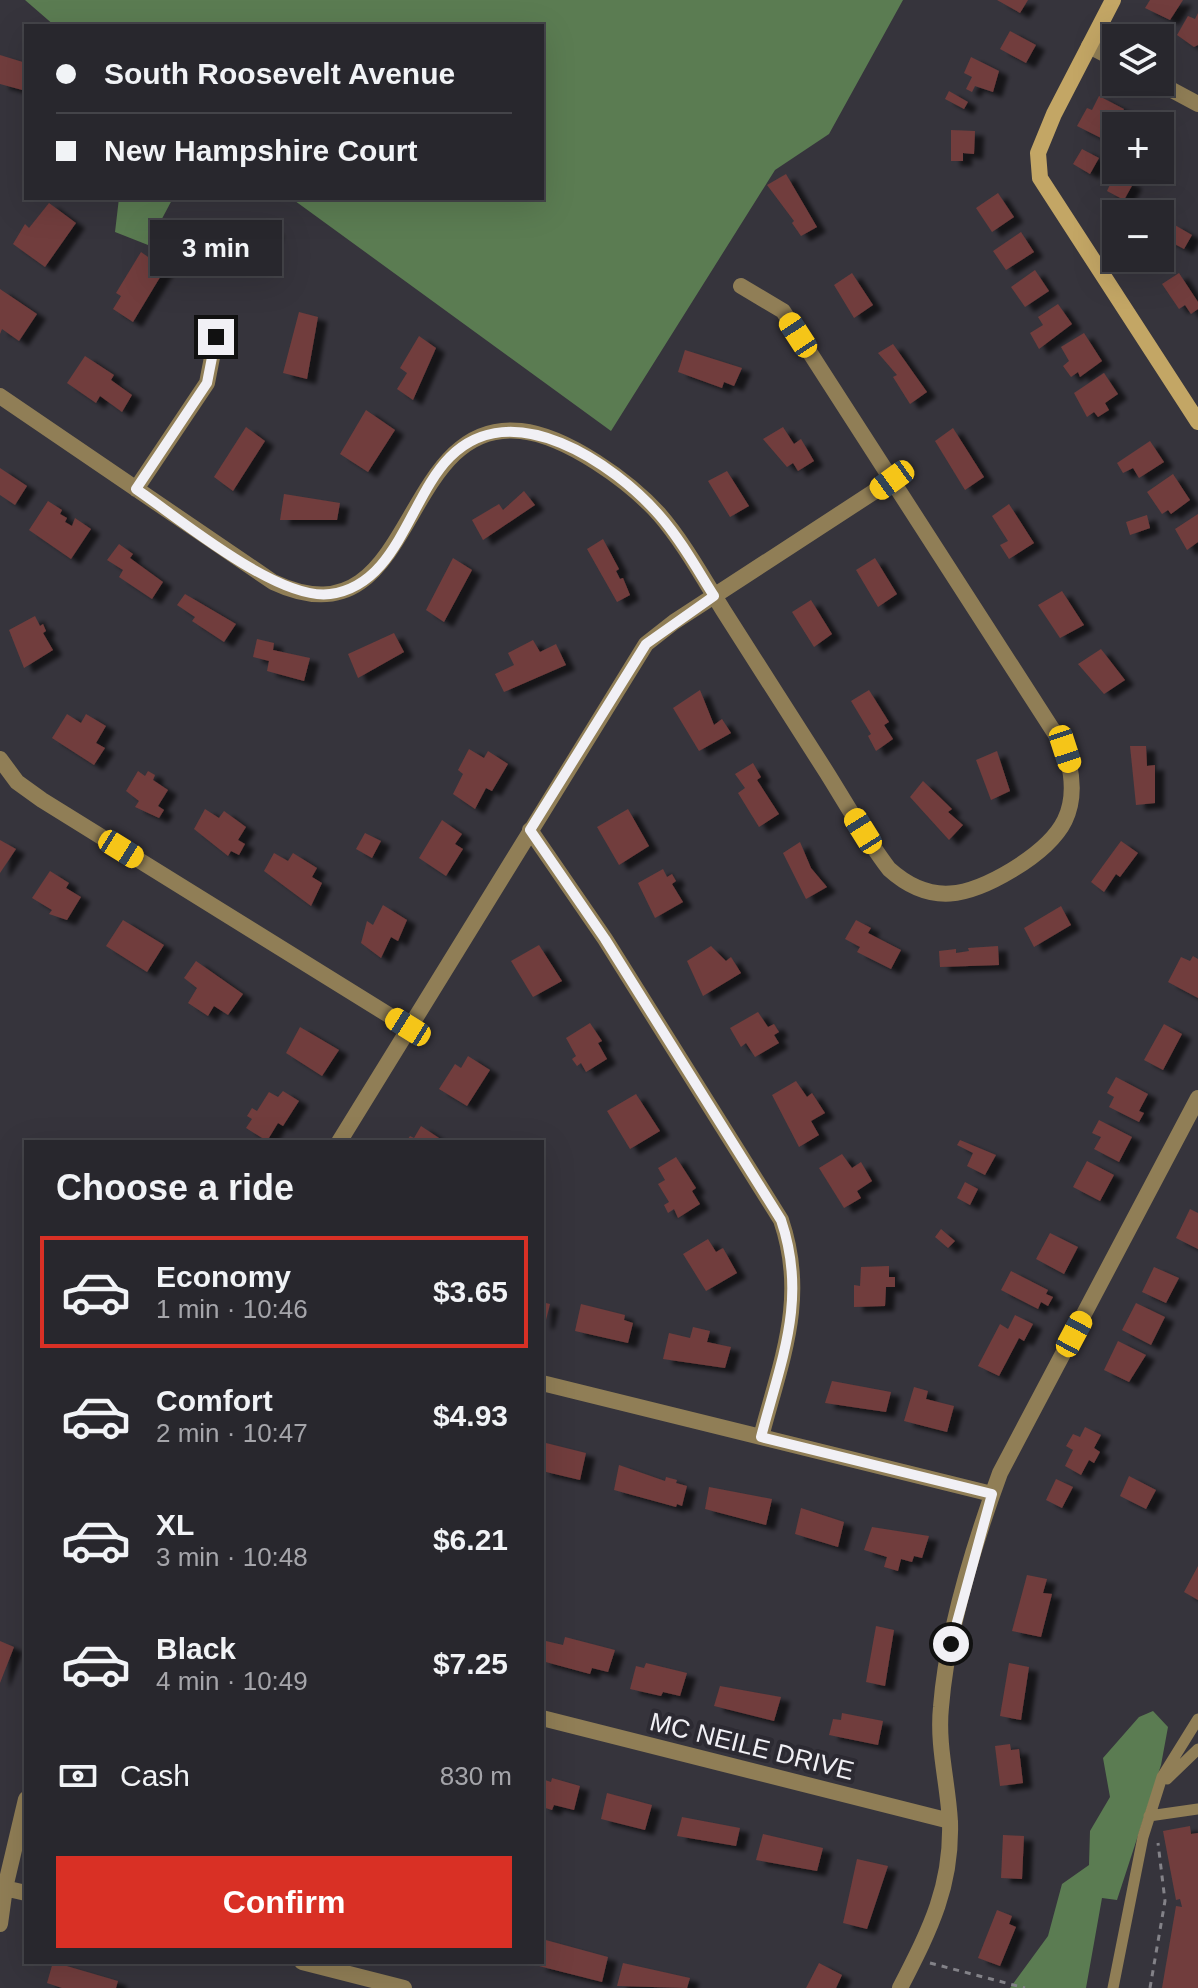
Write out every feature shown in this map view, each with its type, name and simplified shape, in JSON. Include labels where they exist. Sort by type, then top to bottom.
[{"type":"street","points":[[1113,0],[1038,153],[1040,178],[1198,422]]},
{"type":"street","points":[[1089,46],[1102,53]]},
{"type":"street","points":[[1174,91],[1198,104]]},
{"type":"street","points":[[0,396],[273,582],[304,594],[330,594],[362,582],[383,563],[434,478],[457,450],[490,433],[523,431],[586,457],[632,488],[682,545],[880,857],[897,876],[921,889],[958,894],[983,888],[1040,853],[1059,833],[1069,810],[1073,785],[1065,749],[783,311],[741,286]]},
{"type":"street","points":[[136,489],[207,383],[216,337]]},
{"type":"street","points":[[340,1140],[646,644],[892,480]]},
{"type":"street","points":[[0,759],[17,782],[42,800],[408,1027]]},
{"type":"street","points":[[530,830],[605,939],[781,1220],[794,1268],[793,1318],[761,1437]]},
{"type":"street","points":[[900,1988],[938,1913],[949,1856],[950,1821],[941,1757],[944,1673],[992,1494],[1000,1473],[1198,1098]]},
{"type":"street","points":[[544,1383],[992,1494]]},
{"type":"street","name":"MC NEILE DRIVE","points":[[544,1719],[950,1821]]},
{"type":"street","points":[[0,1924],[2,1888],[24,1806]]},
{"type":"street","points":[[2,1888],[24,1893]]},
{"type":"street","points":[[310,1964],[404,1988]]},
{"type":"lane","points":[[1113,1988],[1149,1816],[1167,1767],[1198,1719]]},
{"type":"lane","points":[[1157,1792],[1198,1749]]},
{"type":"lane","points":[[1149,1816],[1198,1809]]},
{"type":"path","points":[[1150,1988],[1165,1901],[1158,1842]]},
{"type":"path","points":[[930,1963],[1025,1988]]},
{"type":"green space","points":[[25,0],[903,0],[829,134],[775,170],[611,431],[294,200],[544,200],[544,24],[53,24]]},
{"type":"green space","points":[[119,200],[172,200],[148,245],[115,232]]},
{"type":"green space","points":[[1153,1711],[1168,1727],[1161,1765],[1117,1900],[1102,1898],[1086,1988],[1010,1988],[1048,1936],[1062,1884],[1089,1865],[1090,1831],[1110,1797],[1103,1758],[1139,1717]]},
{"type":"building","points":[[997,0],[1028,0],[1020,13]]},
{"type":"building","points":[[1150,0],[1183,0],[1170,20],[1145,8]]},
{"type":"building","points":[[1198,13],[1198,45],[1194,47],[1177,35],[1188,16],[1195,19]]},
{"type":"building","points":[[1010,31],[1036,45],[1026,63],[1000,49]]},
{"type":"building","points":[[0,55],[24,62],[24,90],[0,84]]},
{"type":"building","points":[[971,57],[999,71],[993,92],[975,86],[972,92],[966,89],[972,77],[964,73]]},
{"type":"building","points":[[949,91],[968,102],[964,109],[945,99]]},
{"type":"building","points":[[1099,96],[1124,109],[1122,112],[1102,112],[1102,138],[1077,126],[1087,108],[1092,110]]},
{"type":"building","points":[[951,130],[975,131],[974,154],[963,153],[963,161],[951,161]]},
{"type":"building","points":[[1082,149],[1099,158],[1090,174],[1073,164]]},
{"type":"building","points":[[786,174],[817,227],[801,236],[792,223],[794,221],[767,185]]},
{"type":"building","points":[[1110,184],[1133,184],[1124,200],[1107,191]]},
{"type":"building","points":[[998,193],[1014,217],[992,232],[976,208]]},
{"type":"building","points":[[49,203],[76,223],[45,267],[13,244],[25,224],[29,228]]},
{"type":"building","points":[[211,221],[274,230],[266,265],[243,260],[245,253],[205,249]]},
{"type":"building","points":[[1174,225],[1192,235],[1184,249],[1174,244]]},
{"type":"building","points":[[1021,232],[1034,252],[1006,270],[993,251]]},
{"type":"building","points":[[141,252],[165,269],[133,322],[113,309],[121,296],[116,293]]},
{"type":"building","points":[[1035,270],[1049,291],[1025,307],[1011,287]]},
{"type":"building","points":[[852,273],[873,305],[854,318],[834,285]]},
{"type":"building","points":[[1179,273],[1198,302],[1198,309],[1191,314],[1185,305],[1179,309],[1162,284]]},
{"type":"building","points":[[0,289],[37,314],[19,341],[2,329],[0,334]]},
{"type":"building","points":[[1058,304],[1072,324],[1039,349],[1030,333],[1043,325],[1038,317]]},
{"type":"building","points":[[299,312],[318,317],[307,379],[283,373]]},
{"type":"building","points":[[1084,333],[1102,361],[1080,377],[1078,372],[1071,377],[1063,366],[1069,361],[1061,347]]},
{"type":"building","points":[[419,336],[436,348],[413,400],[397,389],[407,373],[400,368]]},
{"type":"building","points":[[893,344],[927,392],[910,404],[893,377],[897,375],[878,353]]},
{"type":"building","points":[[685,350],[742,368],[734,386],[724,382],[722,388],[678,372]]},
{"type":"building","points":[[85,356],[114,375],[111,380],[132,395],[122,412],[100,396],[96,403],[67,383]]},
{"type":"building","points":[[1104,373],[1118,394],[1105,403],[1109,410],[1098,417],[1094,412],[1087,417],[1074,393]]},
{"type":"building","points":[[366,410],[395,430],[368,472],[340,454]]},
{"type":"building","points":[[246,427],[265,441],[233,491],[214,477]]},
{"type":"building","points":[[783,427],[794,444],[801,439],[814,461],[798,471],[793,463],[787,467],[763,439]]},
{"type":"building","points":[[953,428],[984,477],[965,490],[935,441]]},
{"type":"building","points":[[1150,441],[1164,462],[1139,478],[1133,468],[1123,473],[1117,463]]},
{"type":"building","points":[[0,468],[27,486],[15,505],[0,495]]},
{"type":"building","points":[[727,471],[749,506],[730,517],[708,481]]},
{"type":"building","points":[[1173,474],[1190,500],[1171,514],[1168,510],[1162,514],[1147,492]]},
{"type":"building","points":[[524,491],[535,505],[483,540],[472,520],[499,504],[503,510]]},
{"type":"building","points":[[284,494],[340,503],[337,520],[280,520]]},
{"type":"building","points":[[48,501],[62,510],[60,514],[67,518],[65,522],[72,526],[75,518],[91,529],[71,559],[29,530]]},
{"type":"building","points":[[1009,504],[1034,543],[1009,559],[1000,545],[1008,541],[992,516]]},
{"type":"building","points":[[1198,514],[1198,542],[1187,550],[1175,529]]},
{"type":"building","points":[[1147,515],[1150,528],[1130,535],[1126,522]]},
{"type":"building","points":[[603,539],[630,595],[617,602],[587,549]]},
{"type":"building","points":[[119,544],[133,554],[130,558],[163,582],[152,599],[119,577],[123,570],[107,560]]},
{"type":"building","points":[[453,558],[472,570],[444,622],[426,610]]},
{"type":"building","points":[[875,558],[897,594],[878,607],[856,570]]},
{"type":"building","points":[[1062,591],[1084,625],[1060,638],[1038,605]]},
{"type":"building","points":[[185,594],[236,624],[224,642],[192,621],[195,617],[177,605]]},
{"type":"building","points":[[811,600],[832,634],[814,647],[792,612]]},
{"type":"building","points":[[35,616],[40,626],[43,624],[46,631],[43,633],[53,650],[24,668],[9,630]]},
{"type":"building","points":[[394,633],[404,652],[358,678],[348,654]]},
{"type":"building","points":[[257,639],[274,643],[273,650],[310,658],[304,681],[267,671],[269,661],[253,657]]},
{"type":"building","points":[[533,640],[540,652],[556,644],[566,665],[504,692],[495,674],[514,665],[508,653]]},
{"type":"building","points":[[1101,649],[1125,680],[1104,694],[1078,664]]},
{"type":"building","points":[[700,690],[714,725],[722,719],[731,733],[699,751],[673,708]]},
{"type":"building","points":[[869,690],[889,722],[884,725],[893,739],[876,751],[868,736],[871,734],[851,701]]},
{"type":"building","points":[[67,714],[81,723],[86,714],[106,726],[96,743],[105,748],[94,765],[52,738]]},
{"type":"building","points":[[1130,746],[1146,746],[1147,766],[1155,765],[1155,803],[1136,805]]},
{"type":"building","points":[[469,749],[484,758],[488,751],[508,764],[492,791],[486,788],[475,809],[453,794],[463,774],[458,770]]},
{"type":"building","points":[[997,751],[1010,791],[991,800],[976,760]]},
{"type":"building","points":[[753,763],[761,777],[757,780],[779,814],[759,827],[738,793],[745,788],[735,774]]},
{"type":"building","points":[[138,771],[145,776],[148,771],[155,775],[153,780],[168,790],[158,806],[164,810],[159,818],[135,807],[139,801],[126,791]]},
{"type":"building","points":[[923,781],[952,809],[948,812],[963,825],[949,840],[910,797]]},
{"type":"building","points":[[205,809],[219,818],[224,811],[246,827],[238,840],[245,844],[239,855],[231,851],[228,856],[194,829]]},
{"type":"building","points":[[628,809],[649,846],[619,865],[597,827]]},
{"type":"building","points":[[442,820],[462,834],[455,844],[463,849],[446,876],[419,858]]},
{"type":"building","points":[[365,833],[381,841],[372,858],[356,849]]},
{"type":"building","points":[[0,840],[16,849],[0,873]]},
{"type":"building","points":[[1121,841],[1138,853],[1120,877],[1116,874],[1104,892],[1091,882]]},
{"type":"building","points":[[800,842],[811,868],[827,887],[806,899],[783,853]]},
{"type":"building","points":[[274,853],[288,861],[293,853],[317,868],[312,877],[322,883],[311,906],[264,871]]},
{"type":"building","points":[[663,869],[667,877],[672,874],[676,881],[672,884],[683,902],[655,918],[638,883]]},
{"type":"building","points":[[50,871],[69,883],[66,888],[81,897],[67,920],[49,914],[52,910],[32,898]]},
{"type":"building","points":[[383,905],[407,920],[398,941],[391,937],[381,958],[361,943],[367,921],[373,925]]},
{"type":"building","points":[[1061,906],[1071,925],[1034,947],[1024,928]]},
{"type":"building","points":[[123,920],[164,945],[147,972],[106,946]]},
{"type":"building","points":[[856,920],[871,928],[868,933],[901,950],[891,969],[857,952],[860,947],[845,939]]},
{"type":"building","points":[[539,945],[562,981],[533,997],[511,961]]},
{"type":"building","points":[[711,946],[726,961],[731,957],[741,973],[703,996],[687,961]]},
{"type":"building","points":[[998,946],[999,965],[940,967],[939,951],[956,949],[956,953],[969,951],[968,948]]},
{"type":"building","points":[[1193,956],[1198,959],[1198,998],[1168,982],[1181,957],[1190,961]]},
{"type":"building","points":[[196,961],[243,994],[228,1015],[214,1006],[208,1016],[188,1003],[197,988],[184,978]]},
{"type":"building","points":[[758,1012],[768,1027],[774,1024],[779,1032],[774,1035],[779,1043],[755,1057],[746,1043],[741,1047],[730,1028]]},
{"type":"building","points":[[590,1023],[602,1041],[598,1043],[607,1059],[586,1072],[581,1063],[577,1066],[572,1059],[576,1056],[566,1038]]},
{"type":"building","points":[[1164,1024],[1182,1034],[1163,1070],[1144,1060]]},
{"type":"building","points":[[300,1027],[339,1050],[322,1076],[286,1053]]},
{"type":"building","points":[[468,1056],[490,1070],[467,1106],[439,1089],[455,1064],[461,1068]]},
{"type":"building","points":[[1116,1077],[1148,1094],[1139,1111],[1144,1113],[1139,1122],[1109,1107],[1114,1097],[1107,1093]]},
{"type":"building","points":[[796,1081],[807,1097],[812,1093],[825,1113],[811,1121],[819,1135],[799,1147],[772,1095]]},
{"type":"building","points":[[283,1091],[299,1101],[283,1126],[278,1123],[265,1140],[246,1128],[252,1119],[247,1116],[252,1108],[257,1111],[269,1092],[278,1097]]},
{"type":"building","points":[[636,1094],[660,1131],[630,1149],[607,1111]]},
{"type":"building","points":[[1099,1120],[1132,1137],[1119,1162],[1094,1149],[1101,1137],[1092,1133]]},
{"type":"building","points":[[421,1126],[442,1140],[407,1140],[410,1136],[414,1138]]},
{"type":"building","points":[[960,1140],[996,1155],[985,1175],[967,1166],[973,1153],[957,1145]]},
{"type":"building","points":[[842,1154],[852,1168],[861,1162],[872,1181],[857,1191],[861,1198],[844,1208],[819,1168]]},
{"type":"building","points":[[676,1157],[696,1188],[692,1191],[700,1204],[678,1218],[674,1209],[668,1213],[664,1205],[669,1202],[658,1184],[665,1180],[658,1168]]},
{"type":"building","points":[[1087,1161],[1114,1175],[1100,1201],[1073,1187]]},
{"type":"building","points":[[965,1182],[978,1189],[970,1205],[957,1198]]},
{"type":"building","points":[[1190,1209],[1198,1213],[1198,1249],[1176,1238]]},
{"type":"building","points":[[941,1229],[955,1241],[948,1248],[935,1237]]},
{"type":"building","points":[[1050,1233],[1078,1247],[1064,1274],[1036,1259]]},
{"type":"building","points":[[708,1239],[716,1252],[723,1248],[737,1273],[706,1291],[683,1254]]},
{"type":"building","points":[[889,1266],[889,1277],[895,1277],[895,1287],[886,1287],[885,1306],[854,1307],[854,1285],[860,1286],[861,1267]]},
{"type":"building","points":[[1154,1267],[1179,1278],[1166,1303],[1142,1292]]},
{"type":"building","points":[[1011,1271],[1048,1290],[1046,1294],[1053,1297],[1048,1306],[1041,1302],[1038,1309],[1001,1290]]},
{"type":"building","points":[[544,1302],[550,1304],[544,1324]]},
{"type":"building","points":[[1136,1303],[1165,1317],[1151,1345],[1122,1330]]},
{"type":"building","points":[[581,1304],[625,1315],[624,1320],[633,1323],[628,1343],[575,1331]]},
{"type":"building","points":[[1015,1315],[1033,1324],[1024,1341],[1019,1338],[999,1376],[978,1366],[1000,1324],[1008,1329]]},
{"type":"building","points":[[693,1327],[710,1331],[707,1342],[731,1347],[725,1368],[663,1359],[669,1333],[690,1338]]},
{"type":"building","points":[[1118,1341],[1146,1355],[1129,1382],[1104,1370]]},
{"type":"building","points":[[832,1381],[891,1392],[886,1412],[825,1403]]},
{"type":"building","points":[[914,1387],[928,1391],[926,1399],[954,1406],[947,1432],[904,1421]]},
{"type":"building","points":[[1085,1427],[1101,1435],[1094,1448],[1100,1452],[1094,1463],[1089,1460],[1081,1475],[1065,1466],[1073,1450],[1066,1446],[1073,1434],[1080,1437]]},
{"type":"building","points":[[544,1442],[586,1453],[580,1480],[544,1471]]},
{"type":"building","points":[[619,1465],[665,1481],[666,1477],[677,1480],[676,1483],[687,1486],[682,1506],[614,1490]]},
{"type":"building","points":[[1129,1476],[1156,1490],[1146,1509],[1120,1496]]},
{"type":"building","points":[[1056,1479],[1073,1487],[1062,1508],[1046,1500]]},
{"type":"building","points":[[709,1487],[772,1499],[766,1525],[705,1509]]},
{"type":"building","points":[[801,1508],[844,1522],[838,1547],[795,1534]]},
{"type":"building","points":[[872,1527],[929,1536],[922,1558],[914,1556],[912,1562],[901,1559],[898,1571],[884,1567],[887,1557],[864,1550]]},
{"type":"building","points":[[1198,1566],[1198,1600],[1184,1592]]},
{"type":"building","points":[[1027,1575],[1047,1579],[1043,1593],[1052,1594],[1041,1637],[1012,1631]]},
{"type":"building","points":[[876,1626],[894,1630],[885,1686],[866,1682]]},
{"type":"building","points":[[565,1637],[615,1650],[608,1672],[592,1668],[590,1674],[544,1662],[546,1641],[563,1645]]},
{"type":"building","points":[[0,1641],[14,1647],[0,1683]]},
{"type":"building","points":[[646,1663],[687,1673],[680,1696],[663,1692],[661,1696],[630,1689],[636,1666],[644,1668]]},
{"type":"building","points":[[1009,1663],[1029,1667],[1021,1720],[1000,1716]]},
{"type":"building","points":[[720,1686],[781,1697],[774,1721],[714,1706]]},
{"type":"building","points":[[842,1713],[883,1721],[878,1745],[829,1735],[833,1719],[841,1720]]},
{"type":"building","points":[[1010,1744],[1011,1750],[1019,1749],[1023,1783],[1000,1786],[995,1746]]},
{"type":"building","points":[[552,1778],[580,1786],[574,1810],[554,1805],[552,1810],[544,1808],[544,1780],[551,1782]]},
{"type":"building","points":[[607,1793],[652,1805],[645,1830],[601,1819]]},
{"type":"building","points":[[682,1817],[740,1828],[736,1846],[677,1836]]},
{"type":"building","points":[[1190,1826],[1191,1834],[1198,1833],[1198,1988],[1162,1988],[1176,1906],[1182,1907],[1180,1899],[1176,1900],[1163,1831]]},
{"type":"building","points":[[763,1834],[823,1848],[817,1871],[756,1860]]},
{"type":"building","points":[[1003,1835],[1024,1836],[1022,1879],[1001,1878]]},
{"type":"building","points":[[857,1859],[888,1866],[867,1929],[843,1923]]},
{"type":"building","points":[[997,1910],[1012,1916],[1009,1924],[1016,1927],[1000,1966],[978,1958]]},
{"type":"building","points":[[544,1940],[608,1957],[602,1982],[535,1965],[544,1964]]},
{"type":"building","points":[[623,1963],[690,1978],[687,1988],[617,1986]]},
{"type":"building","points":[[819,1963],[842,1975],[836,1988],[806,1988]]},
{"type":"building","points":[[52,1964],[118,1981],[116,1988],[62,1988],[47,1983]]},
{"type":"route","points":[[216,337],[207,383],[136,489],[273,582],[304,594],[330,594],[362,582],[383,563],[447,459],[478,437],[502,430],[540,435],[586,457],[632,488],[659,515],[682,545],[714,596],[646,644],[530,830],[605,939],[781,1220],[794,1268],[793,1318],[761,1437],[992,1494],[951,1644]]}]
